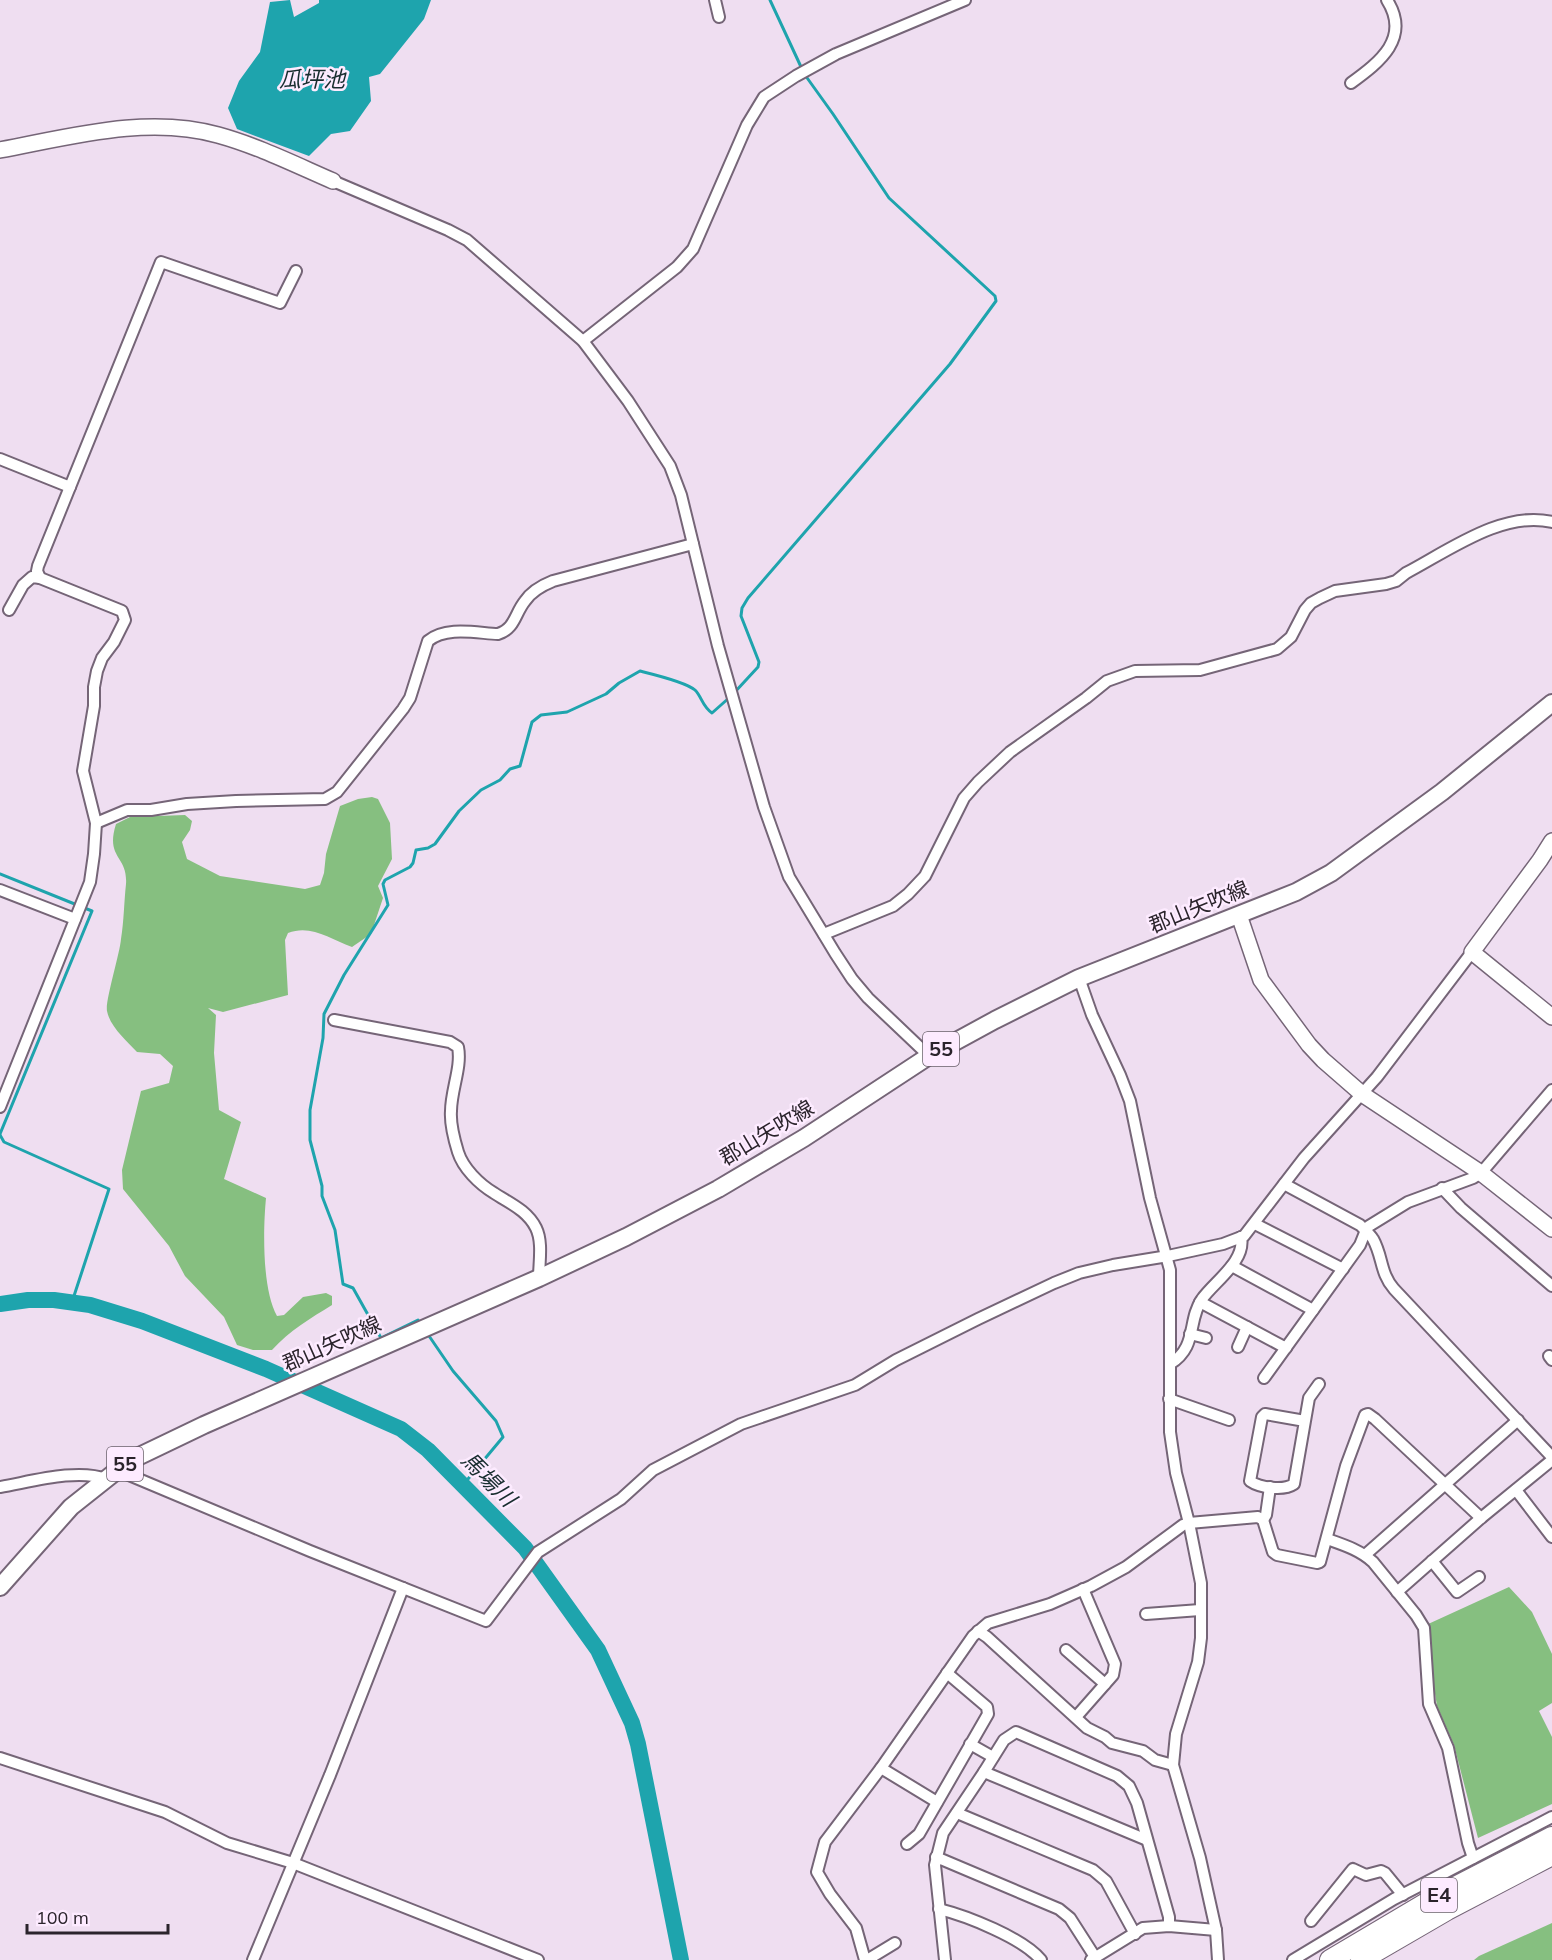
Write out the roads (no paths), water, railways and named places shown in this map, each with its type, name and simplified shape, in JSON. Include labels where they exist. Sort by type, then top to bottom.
[{"type":"highway","name":"E4","points":[[1330,1960],[1438,1896],[1552,1837]]},
{"type":"highway","name":"E4","points":[[1361,1960],[1447,1910],[1552,1855]]},
{"type":"main road","name":"郡山矢吹線","points":[[0,1587],[70,1507],[111,1474],[164,1443],[539,1278],[626,1237],[718,1189],[804,1138],[929,1056],[994,1020],[1079,978],[1296,892],[1331,873],[1442,792],[1552,703]]},
{"type":"street","points":[[715,0],[719,17]]},
{"type":"street","points":[[583,341],[677,267],[693,249],[747,125],[764,97],[836,54],[874,36],[965,0]]},
{"type":"street","points":[[1351,83],[1382,58],[1392,41],[1396,20],[1388,0]]},
{"type":"street","points":[[0,150],[142,127],[167,127],[217,135],[265,152],[467,240],[583,341],[628,401],[670,466],[681,495],[718,646],[774,838],[789,877],[835,953],[863,992],[929,1056]]},
{"type":"street","points":[[40,578],[37,571],[38,566],[161,262],[280,303],[296,271]]},
{"type":"street","points":[[0,459],[70,487]]},
{"type":"street","points":[[824,934],[893,906],[908,894],[925,876],[964,798],[978,782],[1010,752],[1107,681],[1135,671],[1200,670],[1277,649],[1291,637],[1311,603],[1335,591],[1375,587],[1396,581],[1484,531],[1500,525],[1529,520],[1552,522]]},
{"type":"street","points":[[96,823],[127,810],[151,810],[187,804],[325,799],[337,792],[403,709],[410,698],[428,641],[446,632],[498,634],[506,632],[525,600],[542,586],[553,581],[693,544]]},
{"type":"street","points":[[0,1107],[91,879],[96,823],[83,771],[94,706],[94,687],[100,664],[125,620],[122,611],[40,578],[32,577],[26,582],[9,610]]},
{"type":"street","points":[[0,1487],[77,1475],[111,1474],[486,1620],[538,1552],[621,1499],[653,1470],[741,1424],[855,1385],[897,1360],[1079,1273],[1223,1244],[1248,1233],[1304,1158],[1362,1094],[1472,952],[1552,841]]},
{"type":"street","points":[[0,890],[75,919]]},
{"type":"street","points":[[1239,915],[1261,980],[1308,1045],[1362,1094],[1481,1173],[1552,1229]]},
{"type":"street","points":[[1472,952],[1552,1017]]},
{"type":"street","points":[[1079,978],[1130,1101],[1150,1198],[1168,1256],[1170,1270],[1170,1432],[1176,1473],[1201,1583],[1198,1662],[1176,1734],[1173,1766],[1200,1858],[1216,1929],[1218,1960]]},
{"type":"street","points":[[334,1020],[450,1042],[458,1047],[459,1056],[451,1111],[458,1153],[462,1163],[490,1192],[513,1204],[531,1219],[536,1228],[539,1244],[539,1278]]},
{"type":"street","points":[[1264,1378],[1360,1245],[1366,1230],[1408,1202],[1481,1173],[1552,1090]]},
{"type":"street","points":[[1284,1184],[1366,1230],[1373,1239],[1388,1282],[1552,1458],[1397,1592]]},
{"type":"street","points":[[1442,1188],[1461,1208],[1552,1286]]},
{"type":"street","points":[[1255,1224],[1343,1269]]},
{"type":"street","points":[[1170,1364],[1183,1354],[1200,1302],[1232,1266],[1241,1246],[1241,1237]]},
{"type":"street","points":[[1232,1266],[1313,1310]]},
{"type":"street","points":[[1200,1302],[1286,1348]]},
{"type":"street","points":[[1238,1347],[1247,1327]]},
{"type":"street","points":[[1191,1334],[1206,1338]]},
{"type":"street","points":[[1305,1421],[1265,1414],[1262,1417],[1250,1481],[1255,1485],[1270,1487],[1289,1487],[1294,1484],[1311,1393],[1318,1384]]},
{"type":"street","points":[[1169,1399],[1229,1420]]},
{"type":"street","points":[[1270,1487],[1266,1515],[1263,1520],[1273,1552],[1277,1555],[1317,1563],[1322,1559],[1346,1466],[1365,1414],[1368,1414],[1481,1518]]},
{"type":"street","points":[[1365,1555],[1518,1420]]},
{"type":"street","points":[[1516,1490],[1552,1538]]},
{"type":"street","points":[[895,1943],[866,1960],[856,1928],[830,1894],[817,1872],[825,1842],[881,1768],[978,1631],[987,1623],[1050,1604],[1083,1590],[1126,1567],[1189,1523],[1246,1520],[1254,1517],[1263,1520]]},
{"type":"street","points":[[1327,1539],[1365,1555],[1373,1562],[1424,1628],[1429,1704],[1448,1748],[1473,1858]]},
{"type":"street","points":[[1432,1561],[1457,1592],[1479,1577]]},
{"type":"street","points":[[253,1960],[330,1775],[403,1588]]},
{"type":"street","points":[[1076,1717],[1113,1675],[1114,1664],[1083,1590]]},
{"type":"street","points":[[1146,1614],[1200,1610]]},
{"type":"street","points":[[978,1631],[987,1636],[1087,1728],[1105,1737],[1109,1742],[1143,1751],[1159,1762],[1173,1766]]},
{"type":"street","points":[[1066,1650],[1105,1684]]},
{"type":"street","points":[[907,1844],[919,1834],[988,1714],[987,1707],[947,1673]]},
{"type":"street","points":[[945,1960],[936,1857],[943,1833],[1006,1736],[1016,1732],[1117,1776],[1134,1793],[1169,1917],[1169,1926]]},
{"type":"street","points":[[970,1744],[993,1757]]},
{"type":"street","points":[[0,1758],[165,1812],[227,1843],[293,1863],[538,1960]]},
{"type":"street","points":[[881,1768],[937,1802]]},
{"type":"street","points":[[984,1772],[1147,1840]]},
{"type":"street","points":[[957,1813],[1093,1870],[1106,1881],[1135,1934]]},
{"type":"street","points":[[1293,1960],[1403,1895],[1552,1817]]},
{"type":"street","points":[[936,1857],[1059,1909],[1070,1918],[1093,1959],[1143,1928],[1169,1926],[1216,1929]]},
{"type":"street","points":[[1311,1921],[1353,1869],[1366,1875],[1381,1871],[1385,1873],[1403,1895]]},
{"type":"street","points":[[939,1909],[1014,1939],[1033,1950],[1041,1960]]},
{"type":"water","name":"瓜坪池","points":[[290,0],[294,17],[319,3],[319,0],[431,0],[424,19],[380,74],[369,77],[371,101],[350,131],[331,134],[309,156],[237,129],[228,108],[239,81],[260,52],[270,2]]},
{"type":"waterway","points":[[770,0],[802,69]]},
{"type":"waterway","points":[[734,693],[758,667],[759,662],[741,616],[742,608],[748,598],[950,364],[996,301],[995,296],[889,198],[805,75]]},
{"type":"waterway","points":[[421,1325],[418,1320],[381,1338],[353,1288],[343,1284],[335,1230],[322,1196],[322,1186],[310,1140],[310,1110],[323,1038],[324,1014],[344,975],[388,905],[383,884],[385,880],[410,867],[416,850],[435,844],[459,811],[481,790],[500,780],[510,769],[520,766],[532,722],[541,715],[567,712],[606,694],[619,683],[640,671],[691,687],[712,713],[730,697]]},
{"type":"waterway","points":[[0,874],[92,911],[0,1134]]},
{"type":"waterway","points":[[0,1135],[4,1142],[109,1189],[72,1302]]},
{"type":"waterway","name":"馬場川","points":[[0,1304],[28,1300],[54,1300],[90,1305],[142,1321],[266,1369],[401,1429],[428,1450],[525,1548],[598,1650],[632,1723],[638,1744],[681,1960]]},
{"type":"waterway","points":[[427,1333],[453,1371],[496,1421],[503,1437],[463,1485]]}]
